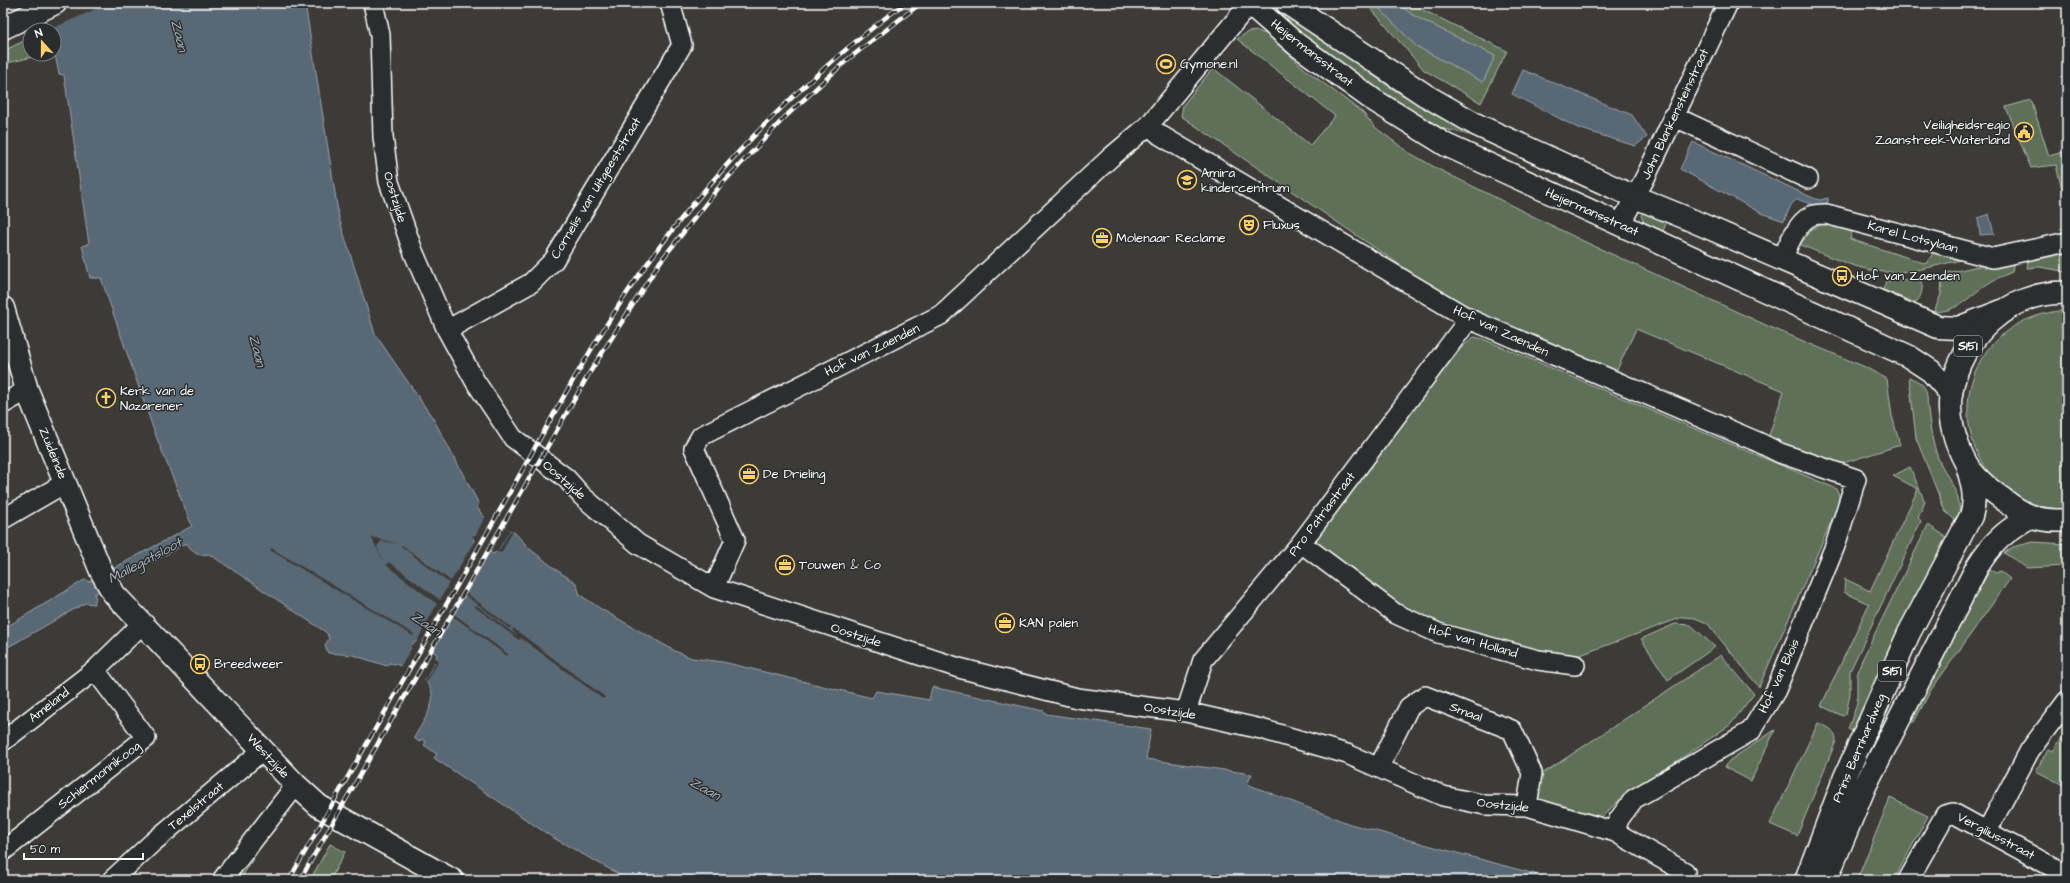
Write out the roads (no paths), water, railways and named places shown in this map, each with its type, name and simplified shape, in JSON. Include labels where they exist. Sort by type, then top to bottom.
[{"type":"main road","name":"Heijermansstraat","points":[[1249,3],[1308,53],[1372,98],[1446,145],[1908,356],[1931,371],[1951,394]]},
{"type":"main road","name":"Heijermansstraat","points":[[1287,3],[1425,94],[1477,125],[1635,197],[1684,216],[1938,327],[1958,328],[2003,311]]},
{"type":"main road","points":[[3,28],[50,5]]},
{"type":"main road","name":"S151","points":[[2067,293],[2038,296],[2017,303],[2003,311],[1984,326],[1969,345],[1958,367],[1951,394],[1953,429],[1958,447],[1967,465],[1997,496],[2030,517],[2067,520]]},
{"type":"main road","name":"Zuideinde","points":[[3,308],[26,390],[101,571],[114,594]]},
{"type":"main road","name":"Prins Bernhardweg","points":[[1806,880],[1845,777],[1909,633],[1971,516],[1974,506],[1974,495],[1967,465]]},
{"type":"main road","name":"Prins Bernhardweg","points":[[1826,880],[1865,786],[1977,567],[1988,549],[1997,539],[2030,517]]},
{"type":"main road","name":"Westzijde","points":[[114,594],[296,785],[319,806],[452,880]]},
{"type":"street","name":"Oostzijde","points":[[373,3],[380,35],[383,137],[389,182],[413,251],[447,330],[475,381],[513,438],[566,478],[582,496],[638,544],[714,588],[959,668],[1039,690],[1077,698],[1186,712],[1261,729],[1347,754],[1443,796],[1485,805],[1527,806],[1616,832],[1685,872]]},
{"type":"street","name":"Cornelis van Uitgeeststraat","points":[[447,330],[531,283],[554,260],[682,46],[670,3]]},
{"type":"street","name":"Hof van Zaenden","points":[[714,588],[735,540],[694,448],[701,436],[942,315],[1110,158],[1149,125],[1249,3]]},
{"type":"street","name":"John Blankensteinstraat","points":[[1620,225],[1635,197],[1728,3]]},
{"type":"street","points":[[1673,116],[1808,179]]},
{"type":"street","name":"Hof van Zaenden","points":[[1149,125],[1160,135],[1469,319],[1758,442],[1780,453],[1856,479]]},
{"type":"street","name":"Karel Lotsylaan","points":[[1782,260],[1788,242],[1802,225],[1811,216],[1826,214],[1993,258],[2067,242]]},
{"type":"street","name":"Pro Patriastraat","points":[[1186,712],[1203,660],[1301,543],[1469,319]]},
{"type":"street","points":[[3,404],[26,390]]},
{"type":"street","name":"Hof van Blois","points":[[1616,832],[1619,819],[1634,799],[1751,731],[1776,690],[1834,546],[1856,479]]},
{"type":"street","points":[[3,519],[65,483]]},
{"type":"street","name":"Hof van Holland","points":[[1301,543],[1396,614],[1438,633],[1538,660],[1575,665]]},
{"type":"street","name":"Ameland","points":[[3,741],[95,670],[143,623]]},
{"type":"street","name":"Schiermonnikoog","points":[[3,851],[146,738],[95,670]]},
{"type":"street","name":"Smaal","points":[[1379,767],[1408,707],[1425,696],[1512,730],[1532,773],[1527,806]]},
{"type":"street","points":[[1987,830],[2030,750],[2067,701]]},
{"type":"street","name":"Texelstraat","points":[[112,880],[152,843],[263,750]]},
{"type":"street","points":[[222,880],[296,785]]},
{"type":"street","name":"Vergiliusstraat","points":[[1908,880],[1945,815],[1953,813],[1987,830],[2067,875]]},
{"type":"water","points":[[45,3],[305,3],[339,218],[375,334],[434,420],[479,504],[477,507],[483,516],[515,533],[531,550],[576,583],[580,595],[601,609],[675,651],[692,658],[723,662],[872,698],[876,691],[929,700],[932,687],[1044,711],[1046,714],[1151,729],[1146,759],[1252,774],[1247,784],[1350,824],[1557,880],[629,880],[552,837],[434,758],[437,754],[424,745],[426,742],[422,739],[419,742],[414,738],[425,720],[432,703],[430,688],[424,680],[402,666],[396,664],[389,663],[387,666],[353,655],[328,653],[325,645],[329,639],[327,633],[209,554],[200,555],[190,548],[187,543],[94,594],[96,598],[94,604],[85,603],[3,650],[3,629],[86,579],[88,582],[192,526],[154,431],[101,278],[90,278],[82,246],[89,244],[64,75],[59,74],[56,62],[62,62],[62,22],[49,22]],"holes":[[[475,534],[500,549],[493,554],[474,543],[474,535]],[[416,642],[437,654],[435,662],[411,649],[412,644]]]},
{"type":"water","points":[[1374,3],[1397,3],[1414,16],[1495,56],[1483,82],[1416,46]]},
{"type":"water","points":[[1523,70],[1632,115],[1647,137],[1635,146],[1578,128],[1512,94]]},
{"type":"water","points":[[1693,142],[1813,198],[1820,200],[1828,198],[1828,202],[1816,205],[1797,199],[1791,205],[1784,221],[1761,213],[1680,169]]},
{"type":"water","points":[[1989,214],[1994,234],[1980,235],[1978,218]]},
{"type":"railway","points":[[289,880],[491,526],[561,400],[598,338],[637,278],[695,201],[760,130],[794,96],[830,64],[905,3]]},
{"type":"railway","points":[[300,880],[590,372],[660,262],[720,186],[786,116],[847,60],[921,3]]},
{"type":"place","name":"Gymone.nl","points":[[1166,64]]},
{"type":"place","name":"Veiligheidsregio Zaanstreek-Waterland","points":[[2024,132]]},
{"type":"place","name":"Amira kindercentrum","points":[[1187,180]]},
{"type":"place","name":"Fluxus","points":[[1249,225]]},
{"type":"place","name":"Molenaar Reclame","points":[[1102,238]]},
{"type":"place","name":"Hof van Zaenden","points":[[1842,276]]},
{"type":"place","name":"Kerk van de Nazarener","points":[[106,398]]},
{"type":"place","name":"De Drieling","points":[[749,474]]},
{"type":"place","name":"Touwen & Co","points":[[785,565]]},
{"type":"place","name":"KAN palen","points":[[1005,623]]},
{"type":"place","name":"Breedweer","points":[[200,664]]},
{"type":"water label","name":"Zaan","points":[[179,36]]},
{"type":"water label","name":"Zaan","points":[[257,351]]},
{"type":"water label","name":"Mallegatsloot","points":[[145,561]]},
{"type":"water label","name":"Zaan","points":[[426,624]]},
{"type":"water label","name":"Zaan","points":[[705,789]]}]
